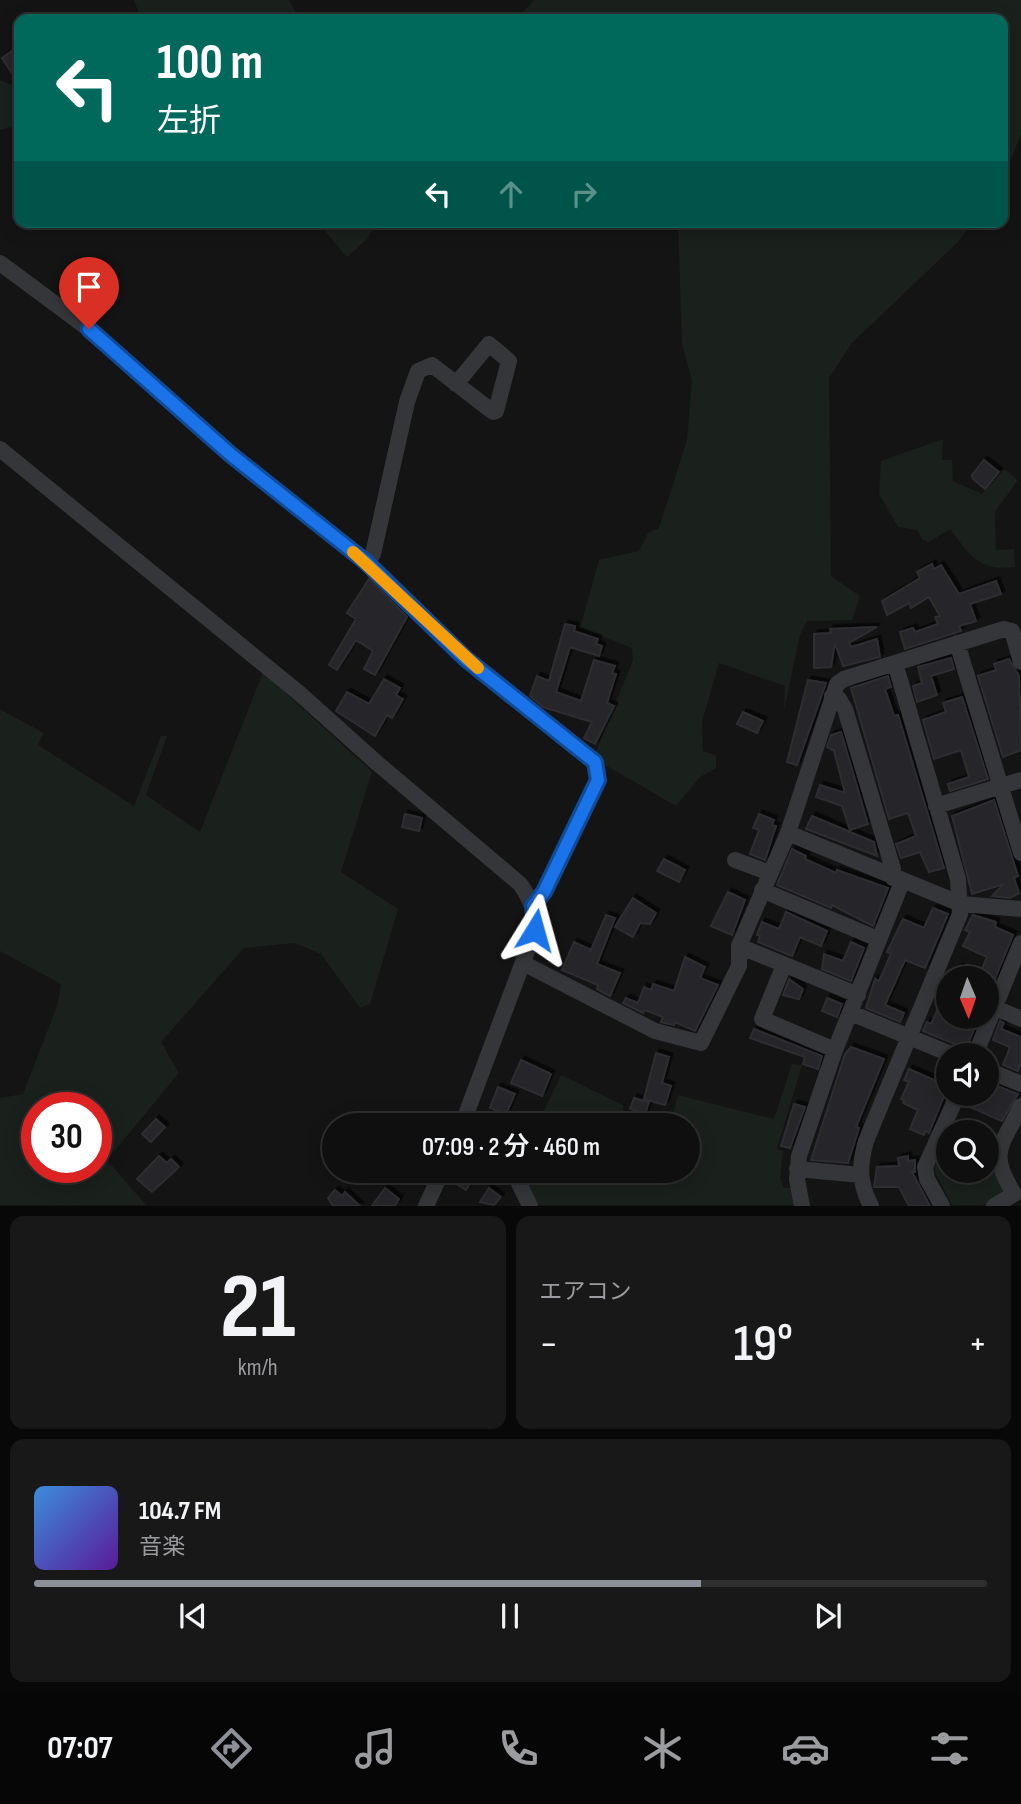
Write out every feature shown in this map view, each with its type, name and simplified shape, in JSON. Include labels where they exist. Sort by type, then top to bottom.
[{"type":"street","points":[[0,263],[89,329],[230,454],[366,562],[466,659],[595,762],[598,780],[544,892],[533,906]]},
{"type":"street","points":[[366,562],[373,554],[413,381],[424,366],[432,365],[456,384]]},
{"type":"street","points":[[0,449],[299,693],[377,764],[520,884],[533,906],[535,930],[470,1113]]},
{"type":"street","points":[[523,963],[654,1031],[701,1043],[739,966],[739,946],[788,833],[837,684],[844,679],[1008,629],[1012,631],[1021,662]]},
{"type":"street","points":[[957,643],[1021,852]]},
{"type":"street","points":[[871,1206],[863,1190],[861,1175],[866,1141],[960,914],[961,904],[958,879],[895,663]]},
{"type":"street","points":[[802,1206],[797,1169],[799,1156],[898,880],[845,709],[839,699],[832,696]]},
{"type":"street","points":[[936,806],[1021,780]]},
{"type":"street","points":[[788,833],[961,904],[1021,909]]},
{"type":"street","points":[[735,860],[770,873]]},
{"type":"street","points":[[762,890],[877,939]]},
{"type":"street","points":[[739,946],[858,995]]},
{"type":"street","points":[[999,1001],[1020,952]]},
{"type":"street","points":[[784,965],[762,1019],[835,1050]]},
{"type":"street","points":[[999,1009],[1021,1019]]},
{"type":"street","points":[[851,1013],[936,1048]]},
{"type":"street","points":[[999,1075],[1021,1084]]},
{"type":"street","points":[[994,1206],[1014,1194],[999,1170],[998,1155],[1021,1105]]},
{"type":"street","points":[[942,1206],[927,1179],[925,1167],[953,1106]]},
{"type":"street","points":[[797,1169],[861,1175]]},
{"type":"street","points":[[426,1206],[437,1183]]},
{"type":"street","points":[[519,1183],[530,1206]]},
{"type":"shaded area","points":[[134,0],[289,0],[297,14],[139,14]]},
{"type":"shaded area","points":[[534,0],[1021,0],[1021,134],[1008,167],[1008,14],[521,14]]},
{"type":"shaded area","points":[[0,80],[14,86],[14,126],[0,130]]},
{"type":"shaded area","points":[[322,228],[374,228],[367,239],[347,257]]},
{"type":"shaded area","points":[[678,228],[968,228],[958,242],[852,343],[829,378],[831,576],[860,596],[852,620],[807,621],[800,635],[784,710],[785,686],[719,663],[702,722],[703,751],[716,755],[716,768],[700,777],[676,806],[605,765],[596,751],[633,660],[632,648],[580,628],[599,560],[639,551],[648,533],[659,528],[687,440],[692,381],[682,343]]},
{"type":"shaded area","points":[[943,439],[942,460],[952,460],[953,481],[982,494],[1004,469],[1018,480],[995,512],[996,550],[1014,549],[1015,567],[992,567],[976,560],[950,529],[929,542],[923,540],[917,530],[898,527],[879,494],[881,461]]},
{"type":"shaded area","points":[[263,672],[372,772],[341,872],[398,909],[370,1004],[360,1008],[321,954],[295,943],[244,948],[161,1042],[179,1073],[112,1154],[112,1092],[24,1092],[57,1006],[61,984],[0,951],[0,709],[44,733],[38,745],[134,806],[161,736],[167,736],[146,795],[200,832]]},
{"type":"shaded area","points":[[792,1064],[802,1065],[777,1149],[783,1151],[780,1179],[784,1188],[792,1188],[797,1205],[537,1205],[526,1183],[700,1183],[700,1113],[673,1113],[678,1095],[774,1119]]},
{"type":"shaded area","points":[[561,1075],[623,1105],[623,1113],[543,1113]]},
{"type":"shaded area","points":[[21,1094],[21,1183],[112,1183],[112,1166],[146,1205],[0,1205],[0,1098]]},
{"type":"shaded area","points":[[999,1179],[1005,1191],[1004,1196],[985,1205],[952,1205],[941,1183],[999,1183]]},
{"type":"building","points":[[14,50],[14,76],[2,58]]},
{"type":"building","points":[[984,460],[999,472],[985,489],[972,475]]},
{"type":"building","points":[[932,564],[934,569],[941,565],[959,594],[996,581],[1001,594],[970,604],[976,621],[959,626],[961,631],[905,649],[900,632],[913,628],[915,632],[938,624],[935,617],[940,616],[929,597],[911,608],[909,603],[887,615],[882,601],[920,578],[917,572]]},
{"type":"building","points":[[369,579],[407,617],[375,675],[364,669],[373,651],[356,640],[337,670],[329,665],[356,619],[347,613]]},
{"type":"building","points":[[565,624],[575,626],[574,631],[598,639],[596,644],[602,646],[599,656],[570,647],[556,692],[581,701],[594,660],[615,666],[612,673],[616,674],[607,703],[614,706],[595,744],[584,738],[592,722],[543,707],[530,696],[537,676],[549,681]]},
{"type":"building","points":[[877,627],[849,643],[851,647],[877,639],[880,657],[843,666],[835,643],[831,667],[814,668],[814,634],[831,633],[830,629]]},
{"type":"building","points":[[951,658],[954,669],[931,676],[937,695],[917,702],[913,686],[922,683],[918,667]]},
{"type":"building","points":[[1009,659],[1019,676],[1021,750],[1003,757],[978,676],[996,670],[994,664]]},
{"type":"building","points":[[888,676],[891,687],[885,689],[894,716],[898,715],[944,868],[929,872],[920,852],[901,858],[896,844],[916,836],[908,813],[889,819],[851,688]]},
{"type":"building","points":[[384,679],[400,688],[396,695],[403,699],[392,718],[387,715],[375,736],[336,711],[347,692],[369,704]]},
{"type":"building","points":[[808,680],[826,683],[797,765],[787,762]]},
{"type":"building","points":[[962,697],[988,779],[950,791],[948,784],[969,777],[961,750],[934,759],[923,720],[946,712],[943,703]]},
{"type":"building","points":[[743,712],[763,721],[757,733],[737,724]]},
{"type":"building","points":[[841,732],[868,824],[850,830],[842,806],[816,797],[820,785],[845,793],[834,751],[827,747],[831,735]]},
{"type":"building","points":[[994,800],[1018,876],[1014,878],[1019,893],[1010,898],[992,896],[1004,884],[972,894],[952,816]]},
{"type":"building","points":[[405,814],[422,818],[419,831],[402,827]]},
{"type":"building","points":[[759,814],[774,820],[772,825],[776,826],[765,860],[750,854],[759,830],[753,828]]},
{"type":"building","points":[[812,816],[874,842],[877,856],[806,829]]},
{"type":"building","points":[[792,849],[806,856],[805,859],[836,873],[837,870],[888,888],[873,926],[832,905],[831,908],[777,885]]},
{"type":"building","points":[[664,859],[685,870],[679,882],[657,871]]},
{"type":"building","points":[[728,892],[745,900],[732,935],[711,926]]},
{"type":"building","points":[[633,898],[656,913],[650,924],[640,923],[633,937],[615,927]]},
{"type":"building","points":[[933,908],[948,914],[925,968],[905,960],[885,1005],[904,1013],[900,1022],[866,1008],[875,979],[879,981],[891,954],[887,952],[903,919],[924,928]]},
{"type":"building","points":[[786,912],[827,931],[821,946],[800,937],[792,956],[758,942],[760,936],[757,935],[762,922],[779,929]]},
{"type":"building","points":[[606,915],[615,918],[597,964],[620,973],[610,996],[597,989],[598,985],[562,970],[574,942],[591,950]]},
{"type":"building","points":[[973,915],[996,922],[995,927],[1013,935],[999,969],[999,966],[983,966],[987,957],[963,946],[970,932],[965,930]]},
{"type":"building","points":[[851,942],[864,948],[851,981],[822,969],[824,954],[843,961]]},
{"type":"building","points":[[685,957],[705,967],[700,978],[718,985],[695,1031],[675,1022],[674,1025],[661,1022],[663,1017],[645,1010],[643,1013],[623,1003],[626,998],[638,1003],[644,987],[651,990],[653,984],[674,991]]},
{"type":"building","points":[[789,979],[803,989],[799,999],[783,995]]},
{"type":"building","points":[[827,998],[842,1004],[837,1017],[822,1011]]},
{"type":"building","points":[[936,1013],[936,1029],[974,1029],[968,1043],[952,1043],[923,1031],[927,1022],[931,1024]]},
{"type":"building","points":[[1000,1021],[1004,1023],[1001,1029],[1021,1037],[1021,1063],[1018,1071],[1003,1065],[1010,1047],[993,1040]]},
{"type":"building","points":[[754,1029],[822,1056],[818,1069],[803,1064],[805,1057],[750,1038]]},
{"type":"building","points":[[851,1047],[884,1059],[856,1127],[859,1128],[848,1163],[811,1160],[845,1054]]},
{"type":"building","points":[[656,1053],[669,1057],[662,1083],[671,1086],[665,1105],[644,1099]]},
{"type":"building","points":[[521,1060],[551,1074],[542,1096],[511,1083]]},
{"type":"building","points":[[909,1069],[936,1081],[936,1106],[940,1106],[929,1133],[926,1131],[924,1135],[910,1129],[918,1110],[903,1103],[904,1100],[901,1099],[909,1082],[904,1080]]},
{"type":"building","points":[[498,1087],[515,1094],[506,1113],[490,1108]]},
{"type":"building","points":[[999,1087],[1018,1094],[1002,1121],[967,1106],[999,1106]]},
{"type":"building","points":[[634,1098],[649,1102],[645,1113],[630,1109]]},
{"type":"building","points":[[794,1104],[805,1107],[790,1148],[781,1146]]},
{"type":"building","points":[[156,1119],[165,1127],[151,1142],[142,1134]]},
{"type":"building","points":[[159,1156],[167,1163],[171,1159],[179,1167],[152,1192],[137,1179]]},
{"type":"building","points":[[908,1156],[908,1161],[915,1160],[915,1172],[912,1172],[930,1206],[909,1206],[899,1187],[874,1187],[877,1167],[899,1166],[898,1158]]},
{"type":"building","points":[[457,1183],[470,1183],[466,1190]]},
{"type":"building","points":[[385,1188],[399,1199],[395,1206],[372,1206]]},
{"type":"building","points":[[489,1188],[501,1197],[494,1205],[480,1202]]},
{"type":"building","points":[[335,1190],[342,1196],[345,1192],[360,1206],[333,1206],[328,1198]]},
{"type":"slow traffic","points":[[353,552],[478,668]]},
{"type":"route","points":[[89,329],[230,454],[366,562],[466,659],[595,762],[598,780],[544,892],[533,906],[535,930]]}]
